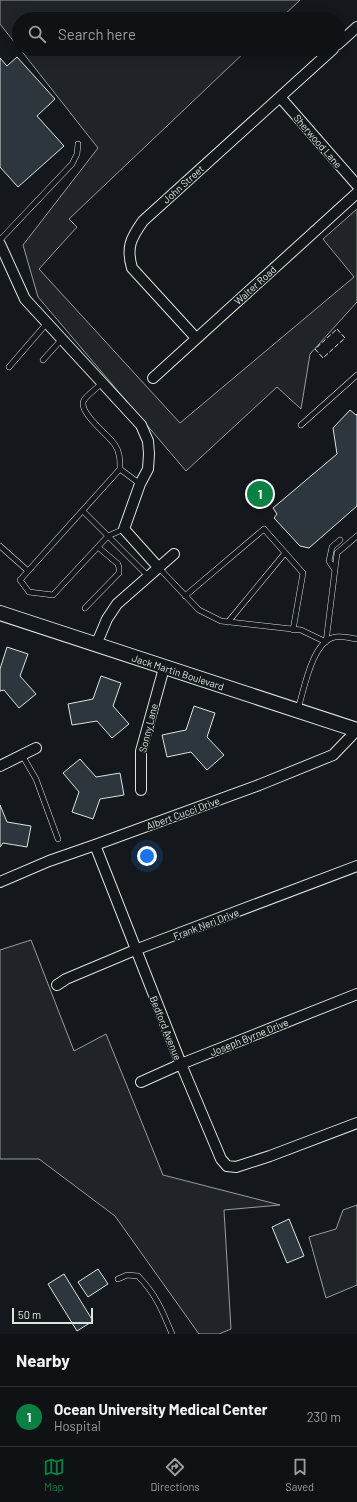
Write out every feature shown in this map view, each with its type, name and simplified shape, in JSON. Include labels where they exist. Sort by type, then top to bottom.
[{"type":"street","points":[[345,38],[357,27]]},
{"type":"street","name":"John Street","points":[[196,338],[132,268],[128,256],[132,237],[143,221],[325,56]]},
{"type":"street","name":"Sherwood Lane","points":[[280,96],[357,185]]},
{"type":"street","name":"Walter Road","points":[[153,378],[357,193]]},
{"type":"street","points":[[0,244],[25,299],[141,425],[148,441],[148,470],[140,484],[124,530],[158,567]]},
{"type":"street","points":[[96,645],[107,619],[117,604],[174,554]]},
{"type":"street","name":"Jack Martin Boulevard","points":[[0,613],[357,730]]},
{"type":"street","name":"Sonny Lane","points":[[142,790],[141,751],[164,668]]},
{"type":"street","name":"Albert Cucci Drive","points":[[0,882],[49,861],[259,785],[333,755],[357,730]]},
{"type":"street","points":[[0,766],[36,748]]},
{"type":"street","name":"Bedford Avenue","points":[[95,845],[135,950],[220,1159],[227,1166],[236,1167],[270,1156],[357,1123]]},
{"type":"street","name":"Frank Neri Drive","points":[[57,985],[66,979],[135,950],[357,866]]},
{"type":"street","name":"Joseph Byrne Drive","points":[[141,1082],[181,1064],[357,994]]},
{"type":"lane","points":[[0,240],[72,164],[77,154],[78,144]]},
{"type":"lane","points":[[9,367],[47,323]]},
{"type":"lane","points":[[43,360],[62,338]]},
{"type":"lane","points":[[301,425],[357,375]]},
{"type":"lane","points":[[102,383],[84,401],[83,407],[86,414],[116,445],[120,457],[120,469],[20,580],[29,592],[53,595],[108,536],[124,530]]},
{"type":"lane","points":[[120,469],[140,484]]},
{"type":"lane","points":[[83,511],[148,576]]},
{"type":"lane","points":[[185,596],[264,529],[303,574],[293,630]]},
{"type":"lane","points":[[326,642],[338,553],[357,536]]},
{"type":"lane","points":[[335,570],[330,561],[332,547],[340,540]]},
{"type":"lane","points":[[0,546],[28,571]]},
{"type":"lane","points":[[85,608],[119,573],[118,564],[98,547]]},
{"type":"lane","points":[[228,622],[285,552]]},
{"type":"lane","points":[[158,567],[198,610],[220,621],[301,630],[326,642]]},
{"type":"lane","points":[[298,710],[313,657],[321,645],[334,637],[357,639]]},
{"type":"lane","points":[[22,755],[36,779],[58,839]]},
{"type":"lane","points":[[118,1279],[127,1275],[138,1276],[149,1287],[158,1300],[172,1334]]},
{"type":"shaded area","points":[[0,0],[300,0],[287,12],[12,12],[12,39],[0,24]]},
{"type":"shaded area","points":[[26,56],[241,56],[69,219],[77,227],[39,269],[180,423],[354,277],[323,239],[357,209],[357,302],[310,354],[301,409],[277,387],[186,471],[38,297],[23,245],[98,148]]},
{"type":"shaded area","points":[[31,940],[74,1051],[106,1034],[163,1175],[280,1205],[224,1210],[231,1329],[219,1334],[199,1334],[115,1216],[39,1159],[0,1159],[0,950]]},
{"type":"shaded area","points":[[357,1205],[357,1285],[326,1298],[309,1237],[336,1229],[343,1210]]},
{"type":"building","points":[[17,57],[55,99],[37,116],[64,146],[18,187],[0,167],[0,58],[7,66]]},
{"type":"building","points":[[350,410],[356,415],[357,414],[357,506],[309,548],[300,546],[274,518],[277,514],[273,508],[337,454],[333,428]]},
{"type":"building","points":[[7,647],[28,654],[20,676],[36,694],[19,708],[4,690],[0,691],[0,669]]},
{"type":"building","points":[[101,676],[121,683],[113,706],[129,724],[112,738],[97,721],[72,725],[68,704],[93,699]]},
{"type":"building","points":[[194,706],[215,713],[207,737],[224,755],[207,770],[191,752],[167,757],[162,735],[186,730]]},
{"type":"building","points":[[80,759],[96,777],[120,773],[124,795],[100,799],[93,819],[72,812],[79,792],[63,773]]},
{"type":"building","points":[[0,805],[7,822],[31,826],[27,847],[3,843],[0,847]]},
{"type":"building","points":[[289,1219],[304,1256],[287,1263],[272,1227]]},
{"type":"building","points":[[98,1269],[108,1284],[88,1297],[78,1282]]},
{"type":"building","points":[[64,1274],[93,1321],[77,1331],[48,1284]]},
{"type":"fence","points":[[337,329],[345,338],[323,358],[315,349],[337,329]]},
{"type":"place","name":"Ocean University Medical Center","points":[[260,494]]}]
